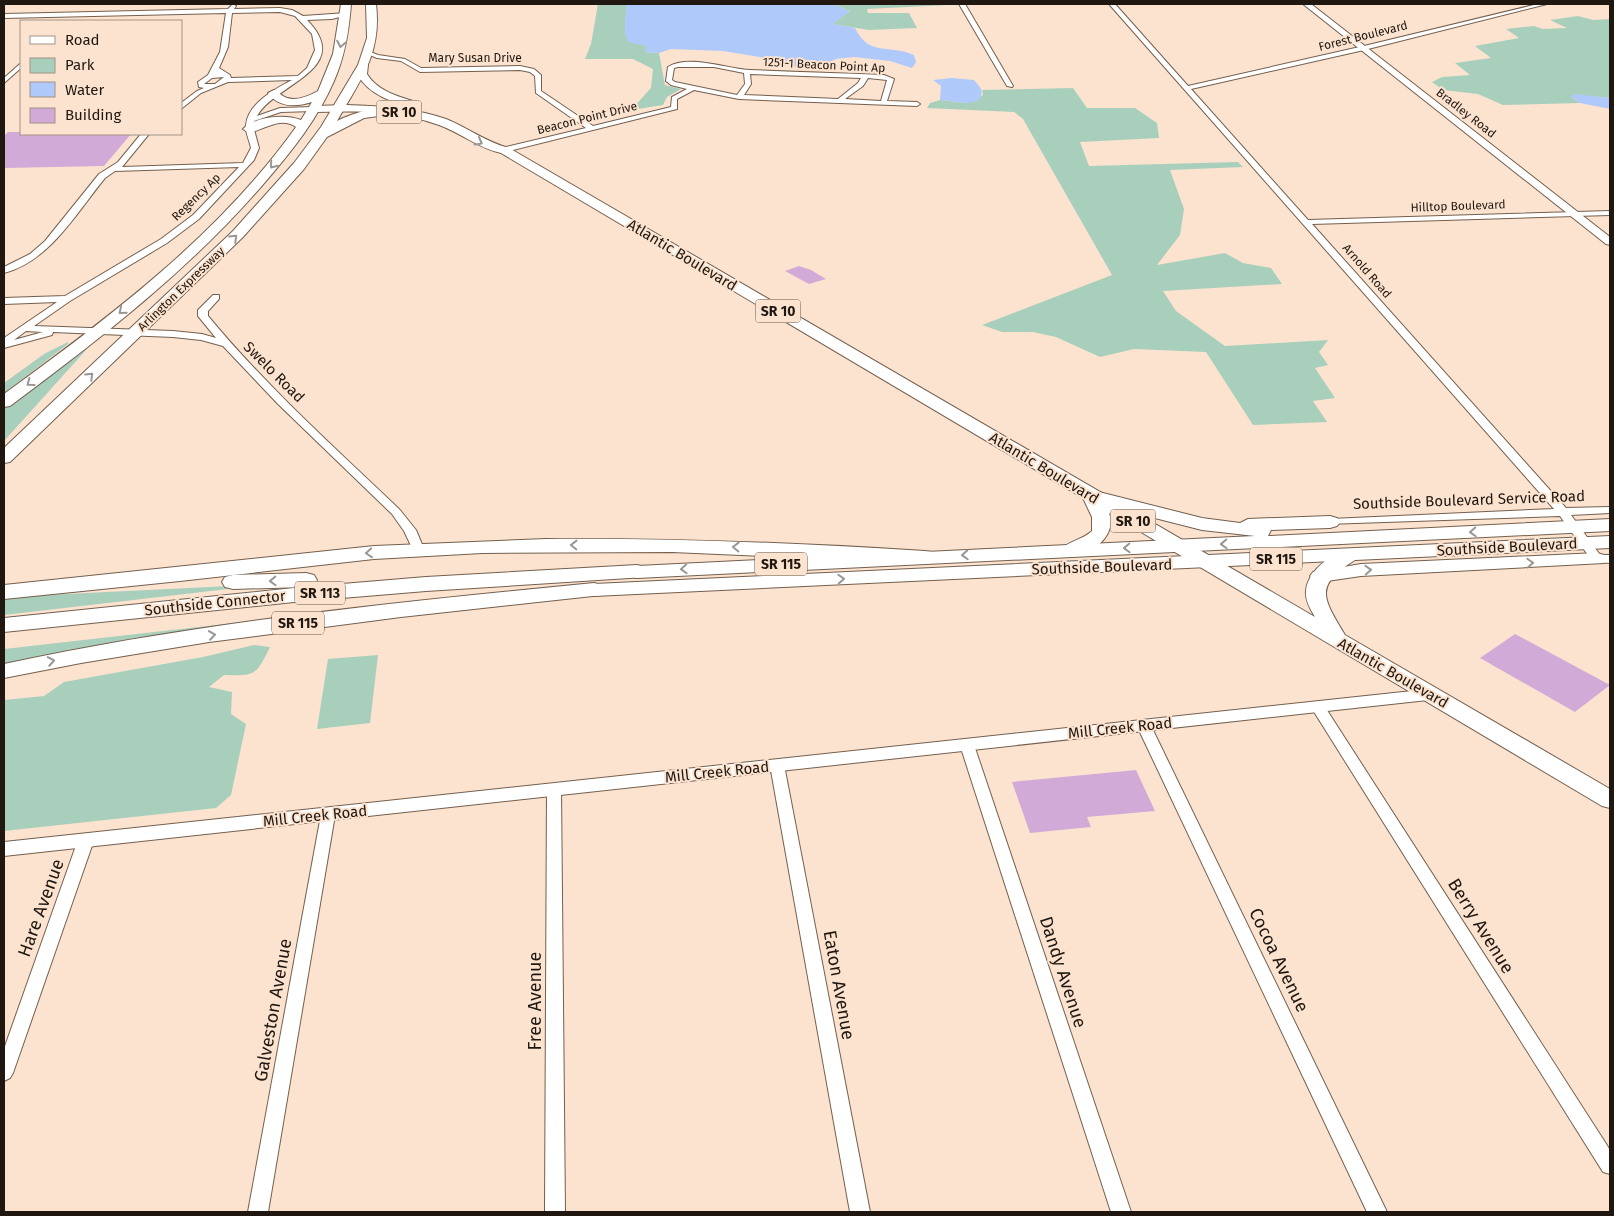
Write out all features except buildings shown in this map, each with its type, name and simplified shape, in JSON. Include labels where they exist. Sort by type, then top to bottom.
[{"type":"highway","points":[[340,106],[368,53],[373,27],[370,4]]},
{"type":"highway","points":[[315,107],[337,60],[345,13]]},
{"type":"highway","points":[[274,93],[277,98],[290,102],[305,101],[322,93]]},
{"type":"highway","name":"Arlington Expressway","points":[[4,402],[116,332],[252,221],[280,190],[319,139],[340,106]]},
{"type":"highway","name":"Arlington Expressway","points":[[4,458],[116,332],[152,286],[213,230],[261,180],[303,126],[315,107]]},
{"type":"highway","points":[[319,139],[342,122],[355,116],[370,112],[397,112]]},
{"type":"highway","points":[[250,125],[284,119],[296,120],[303,126]]},
{"type":"highway","points":[[4,453],[213,230]]},
{"type":"highway","points":[[1091,496],[1202,524],[1346,547]]},
{"type":"highway","points":[[1202,524],[1264,525],[1330,522]]},
{"type":"highway","name":"Southside Boulevard","points":[[1586,540],[1610,526]]},
{"type":"highway","points":[[1320,576],[1586,540]]},
{"type":"highway","name":"Southside Boulevard","points":[[637,572],[1176,546],[1346,547],[1586,540],[1610,542]]},
{"type":"highway","points":[[31,589],[418,549],[560,544],[783,548],[925,557]]},
{"type":"highway","name":"Southside Boulevard","points":[[594,590],[1204,562],[1346,547]]},
{"type":"highway","name":"SR 115","points":[[4,592],[31,589],[389,576],[637,572]]},
{"type":"highway","name":"Southside Connector","points":[[4,625],[294,595],[426,584],[637,572]]},
{"type":"highway","name":"SR 115","points":[[4,671],[142,646],[283,624],[594,590]]},
{"type":"highway","name":"Southside Connector","points":[[4,640],[296,607],[503,592],[594,590]]},
{"type":"main road","name":"Atlantic Boulevard","points":[[363,65],[362,72],[364,78],[377,90],[470,124],[500,141],[505,150]]},
{"type":"main road","name":"Atlantic Boulevard","points":[[315,107],[340,106],[397,112],[440,121],[484,145],[505,150],[1610,800]]},
{"type":"main road","points":[[340,106],[383,106],[449,115]]},
{"type":"main road","points":[[1070,550],[1094,540],[1102,529],[1101,514],[1091,496]]},
{"type":"main road","points":[[1339,642],[1316,600],[1316,587],[1320,576],[1346,547]]},
{"type":"street","points":[[200,89],[201,82],[216,70],[226,42],[226,23],[234,4]]},
{"type":"street","points":[[962,4],[1010,86]]},
{"type":"street","name":"Arnold Road","points":[[1112,4],[1307,222],[1586,540]]},
{"type":"street","name":"Bradley Road","points":[[1307,4],[1610,242]]},
{"type":"street","name":"Forest Boulevard","points":[[1186,88],[1364,48],[1544,4]]},
{"type":"street","points":[[81,20],[93,8]]},
{"type":"street","points":[[4,16],[230,10],[280,10],[296,13],[311,28],[318,40],[318,52],[312,68],[301,78],[274,93],[258,108],[250,125]]},
{"type":"street","points":[[303,19],[332,17],[345,13]]},
{"type":"street","points":[[311,28],[318,22],[345,13]]},
{"type":"street","points":[[303,19],[326,19]]},
{"type":"street","name":"Mary Susan Drive","points":[[368,53],[378,58],[405,60],[412,68],[423,70],[516,68],[532,70],[538,75],[538,92],[593,129]]},
{"type":"street","points":[[363,65],[390,59]]},
{"type":"street","name":"1251-1 Beacon Point Ap","points":[[678,65],[714,65],[747,72],[865,77],[891,79],[884,101],[739,97],[692,89],[669,81],[671,67],[678,65]]},
{"type":"street","points":[[4,82],[20,66]]},
{"type":"street","points":[[216,70],[226,77]]},
{"type":"street","points":[[739,97],[748,84],[747,72]]},
{"type":"street","points":[[210,76],[301,78]]},
{"type":"street","points":[[182,106],[200,89],[216,86],[226,77]]},
{"type":"street","points":[[840,101],[844,95],[864,83],[865,77]]},
{"type":"street","name":"Beacon Point Drive","points":[[505,150],[675,108],[674,98],[692,89]]},
{"type":"street","points":[[884,101],[917,104]]},
{"type":"street","points":[[258,108],[315,107]]},
{"type":"street","points":[[258,108],[280,110],[315,107]]},
{"type":"street","points":[[250,125],[280,110]]},
{"type":"street","name":"Regency Ap","points":[[4,342],[51,309],[134,260],[182,228],[206,208],[245,166],[255,150],[250,125]]},
{"type":"street","points":[[4,270],[24,262],[40,251],[102,176],[115,169],[144,135]]},
{"type":"street","points":[[115,169],[245,166]]},
{"type":"street","name":"Hilltop Boulevard","points":[[1307,222],[1610,212]]},
{"type":"street","points":[[216,297],[203,310],[203,316],[226,344]]},
{"type":"street","points":[[4,301],[67,299]]},
{"type":"street","points":[[51,309],[50,318],[54,324],[65,330]]},
{"type":"street","name":"Swelo Road","points":[[23,328],[173,334],[226,344],[282,402],[396,512],[410,530],[418,549]]},
{"type":"street","points":[[4,348],[24,339],[65,330]]},
{"type":"street","name":"Southside Boulevard Service Road","points":[[1330,522],[1586,540],[1610,510]]},
{"type":"street","name":"Mill Creek Road","points":[[4,849],[1430,695]]},
{"type":"street","name":"Berry Avenue","points":[[1318,707],[1610,1166]]},
{"type":"street","name":"Cocoa Avenue","points":[[1144,726],[1377,1212]]},
{"type":"street","name":"Dandy Avenue","points":[[967,745],[1121,1212]]},
{"type":"street","name":"Eaton Avenue","points":[[777,766],[860,1212]]},
{"type":"street","name":"Free Avenue","points":[[554,789],[555,1212]]},
{"type":"street","name":"Galveston Avenue","points":[[258,1212],[328,815]]},
{"type":"street","name":"Hare Avenue","points":[[4,1074],[86,840]]},
{"type":"green space","points":[[598,4],[627,4],[625,27],[648,46],[645,52],[659,53],[665,85],[681,89],[667,97],[663,105],[631,110],[651,88],[653,69],[633,59],[585,59],[591,44]]},
{"type":"green space","points":[[832,4],[948,5],[867,9],[868,13],[909,13],[917,28],[869,30],[832,24],[850,11]]},
{"type":"green space","points":[[1578,16],[1593,20],[1610,19],[1610,98],[1575,95],[1571,97],[1580,103],[1503,105],[1478,94],[1443,90],[1432,82],[1442,77],[1470,75],[1455,63],[1491,58],[1475,46],[1519,38],[1506,29],[1534,26],[1543,29],[1567,28],[1550,20]]},
{"type":"green space","points":[[1073,88],[1087,108],[1135,108],[1157,123],[1159,138],[1080,142],[1089,166],[1238,162],[1243,167],[1170,170],[1184,209],[1180,235],[1157,265],[1225,253],[1243,263],[1271,268],[1282,284],[1163,291],[1176,311],[1225,346],[1328,340],[1319,352],[1328,365],[1315,368],[1335,398],[1313,401],[1327,422],[1253,425],[1206,352],[1134,349],[1100,357],[1056,337],[1033,332],[1002,332],[982,325],[1112,275],[1023,119],[1014,112],[927,108],[930,103],[940,100],[966,103],[983,95],[982,90]]},
{"type":"green space","points":[[96,339],[4,441],[4,406]]},
{"type":"green space","points":[[68,342],[68,344],[4,393],[4,383],[44,354]]},
{"type":"green space","points":[[230,586],[228,589],[4,615],[4,597]]},
{"type":"green space","points":[[278,618],[27,662],[4,668],[4,649]]},
{"type":"green space","points":[[254,645],[270,647],[257,669],[248,674],[224,675],[209,687],[232,692],[231,714],[246,724],[231,795],[216,808],[4,831],[4,700],[44,696],[64,682],[203,657]]},
{"type":"green space","points":[[378,655],[370,723],[317,729],[328,659]]},
{"type":"water","points":[[627,4],[832,4],[850,11],[833,24],[855,28],[867,43],[873,46],[914,55],[916,62],[912,68],[890,61],[854,57],[836,59],[816,68],[801,68],[760,57],[723,51],[671,49],[659,53],[645,52],[647,46],[628,42],[625,34]]},
{"type":"water","points":[[952,78],[974,80],[979,85],[982,93],[978,101],[966,103],[940,100],[941,86],[933,80]]},
{"type":"water","points":[[1575,94],[1610,98],[1610,109],[1580,103],[1571,97]]}]
